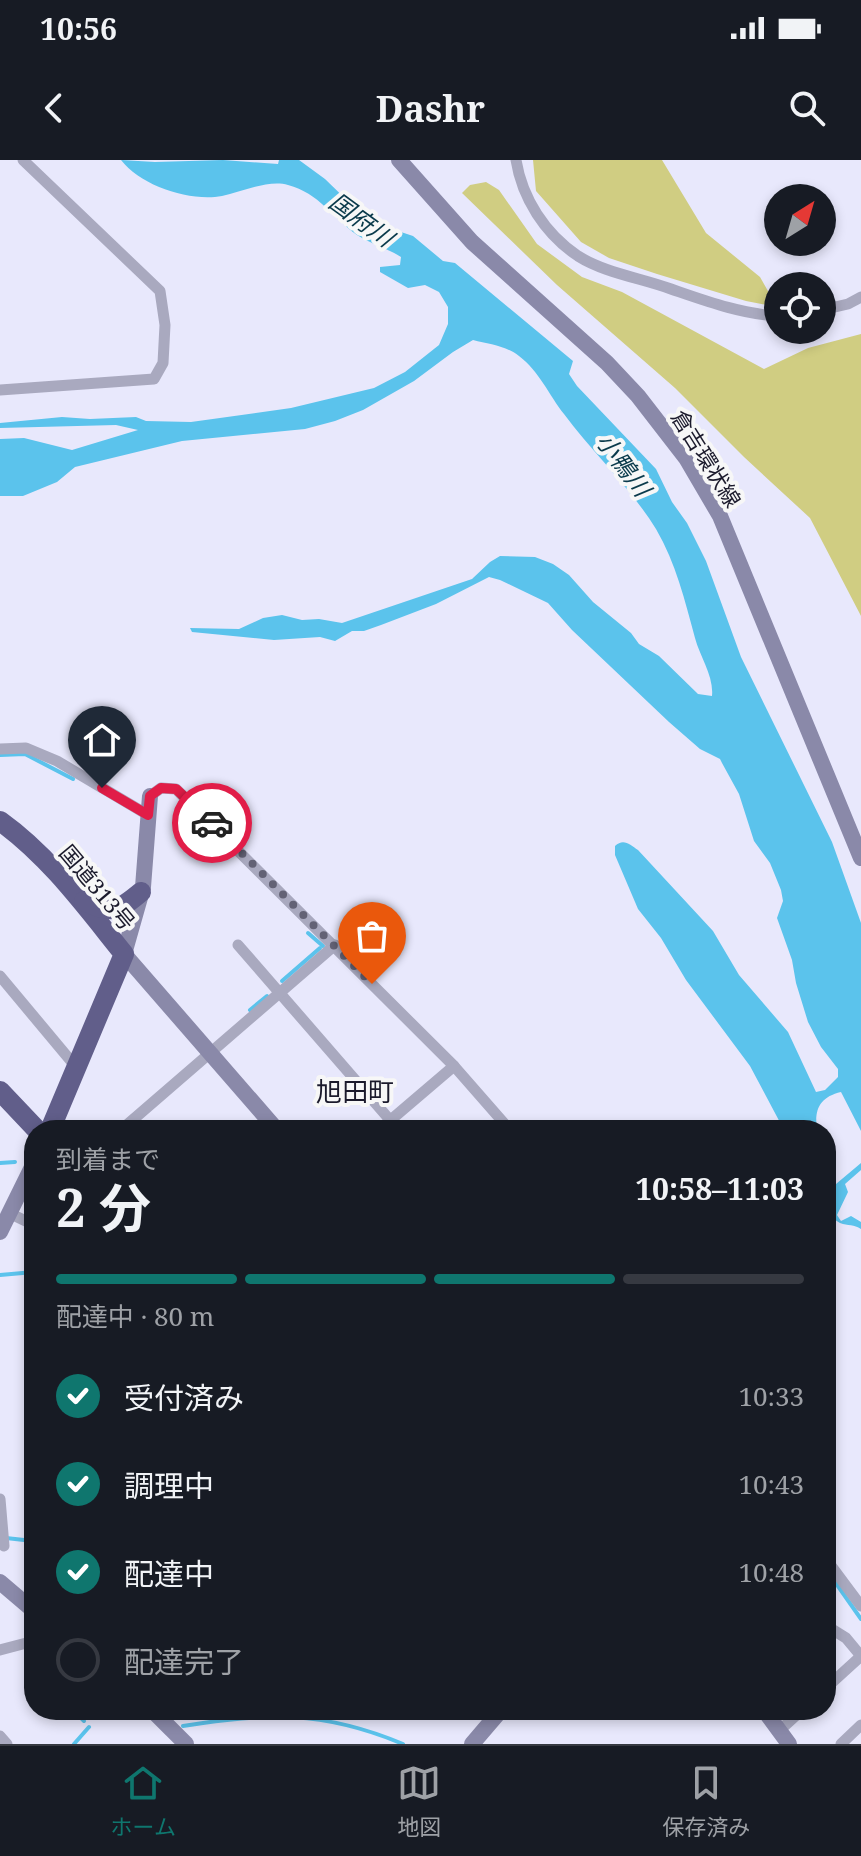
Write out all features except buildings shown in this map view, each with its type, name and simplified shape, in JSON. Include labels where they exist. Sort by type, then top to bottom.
[{"type":"highway","name":"国道313号","points":[[0,821],[25,839],[124,954],[54,1120]]},
{"type":"highway","points":[[80,900],[105,911],[117,910],[141,892]]},
{"type":"highway","points":[[0,1091],[28,1120]]},
{"type":"main road","name":"倉吉環状線","points":[[399,160],[472,242],[607,363],[664,427],[692,468],[720,516],[861,858]]},
{"type":"main road","points":[[150,796],[141,892],[124,954],[268,1120]]},
{"type":"main road","points":[[0,1232],[24,1183]]},
{"type":"main road","points":[[0,1582],[24,1602]]},
{"type":"main road","points":[[162,1720],[186,1744]]},
{"type":"main road","points":[[472,1744],[492,1720]]},
{"type":"main road","points":[[771,1720],[784,1737]]},
{"type":"street","points":[[0,390],[154,379],[163,363],[165,325],[160,291],[23,160]]},
{"type":"street","points":[[516,160],[526,196],[537,216],[578,256],[716,304],[764,315]]},
{"type":"street","points":[[836,307],[861,297]]},
{"type":"street","points":[[0,749],[26,748],[57,761],[148,815]]},
{"type":"street","points":[[150,796],[161,788],[176,789],[454,1066],[501,1120]]},
{"type":"street","points":[[238,945],[390,1120],[454,1066]]},
{"type":"street","points":[[133,1120],[335,945]]},
{"type":"street","points":[[0,976],[76,1067]]},
{"type":"street","points":[[9,1213],[24,1220]]},
{"type":"street","points":[[0,1499],[4,1546]]},
{"type":"street","points":[[836,1572],[861,1606]]},
{"type":"street","points":[[836,1632],[846,1638],[861,1656],[836,1679]]},
{"type":"street","points":[[0,1650],[24,1644]]},
{"type":"street","points":[[784,1737],[795,1720]]},
{"type":"street","points":[[841,1744],[861,1725]]},
{"type":"street","points":[[0,1736],[7,1744]]},
{"type":"shaded area","points":[[533,160],[662,160],[706,233],[760,277],[764,284],[764,304],[609,258],[581,242],[536,191]]},
{"type":"shaded area","points":[[486,182],[499,190],[537,244],[582,277],[622,292],[764,369],[808,348],[836,344],[836,341],[861,334],[861,616],[810,518],[675,388],[557,285],[462,193],[470,185]]},
{"type":"water","points":[[121,160],[223,160],[278,164],[279,160],[299,160],[325,179],[357,210],[413,236],[443,261],[455,263],[573,361],[569,374],[577,386],[656,469],[706,561],[741,657],[832,842],[861,923],[861,1131],[841,1092],[823,1101],[817,1120],[779,1120],[750,1066],[638,909],[615,855],[615,846],[621,842],[638,850],[713,931],[739,975],[788,1032],[816,1092],[825,1090],[838,1077],[838,1069],[821,1047],[808,1022],[796,983],[792,960],[777,918],[783,901],[781,890],[770,863],[754,841],[739,794],[720,759],[700,749],[669,722],[572,630],[548,603],[489,577],[436,604],[364,631],[352,631],[335,641],[320,637],[274,640],[192,632],[190,628],[239,629],[263,618],[282,615],[342,623],[472,579],[500,556],[535,557],[569,575],[593,602],[631,633],[639,644],[659,656],[698,694],[712,696],[709,674],[697,645],[679,582],[656,529],[519,356],[473,340],[414,381],[363,410],[335,421],[305,429],[182,441],[75,467],[57,482],[23,496],[0,496],[0,439],[24,438],[72,450],[138,430],[116,425],[0,428],[0,423],[62,417],[136,417],[146,421],[191,422],[291,408],[374,388],[405,372],[439,345],[448,324],[448,307],[439,292],[425,285],[408,288],[380,272],[380,267],[400,265],[401,257],[357,235],[317,200],[299,189],[272,184],[222,196],[196,197],[167,190],[130,169]]},
{"type":"water","points":[[861,1163],[861,1170],[845,1184],[848,1192],[837,1215],[841,1221],[851,1216],[861,1222],[861,1229],[836,1220],[836,1184]]},
{"type":"waterway","points":[[0,755],[25,754],[73,779]]},
{"type":"waterway","points":[[308,933],[323,946]]},
{"type":"waterway","points":[[282,981],[320,948]]},
{"type":"waterway","points":[[250,1010],[267,996]]},
{"type":"waterway","points":[[0,1163],[15,1162]]},
{"type":"waterway","points":[[0,1275],[24,1273]]},
{"type":"waterway","points":[[6,1538],[24,1540]]},
{"type":"waterway","points":[[836,1583],[861,1619]]},
{"type":"waterway","points":[[183,1726],[234,1720]]},
{"type":"waterway","points":[[320,1720],[374,1733],[403,1744]]},
{"type":"waterway","points":[[74,1744],[89,1727]]},
{"type":"way so far","points":[[212,823],[372,984]]},
{"type":"district","name":"旭田町","points":[[355,1091]]},
{"type":"route","points":[[102,788],[148,815],[150,796],[161,788],[176,789],[212,823]]},
{"type":"water label","name":"国府川","points":[[362,219]]},
{"type":"water label","name":"小鴨川","points":[[624,464]]}]
